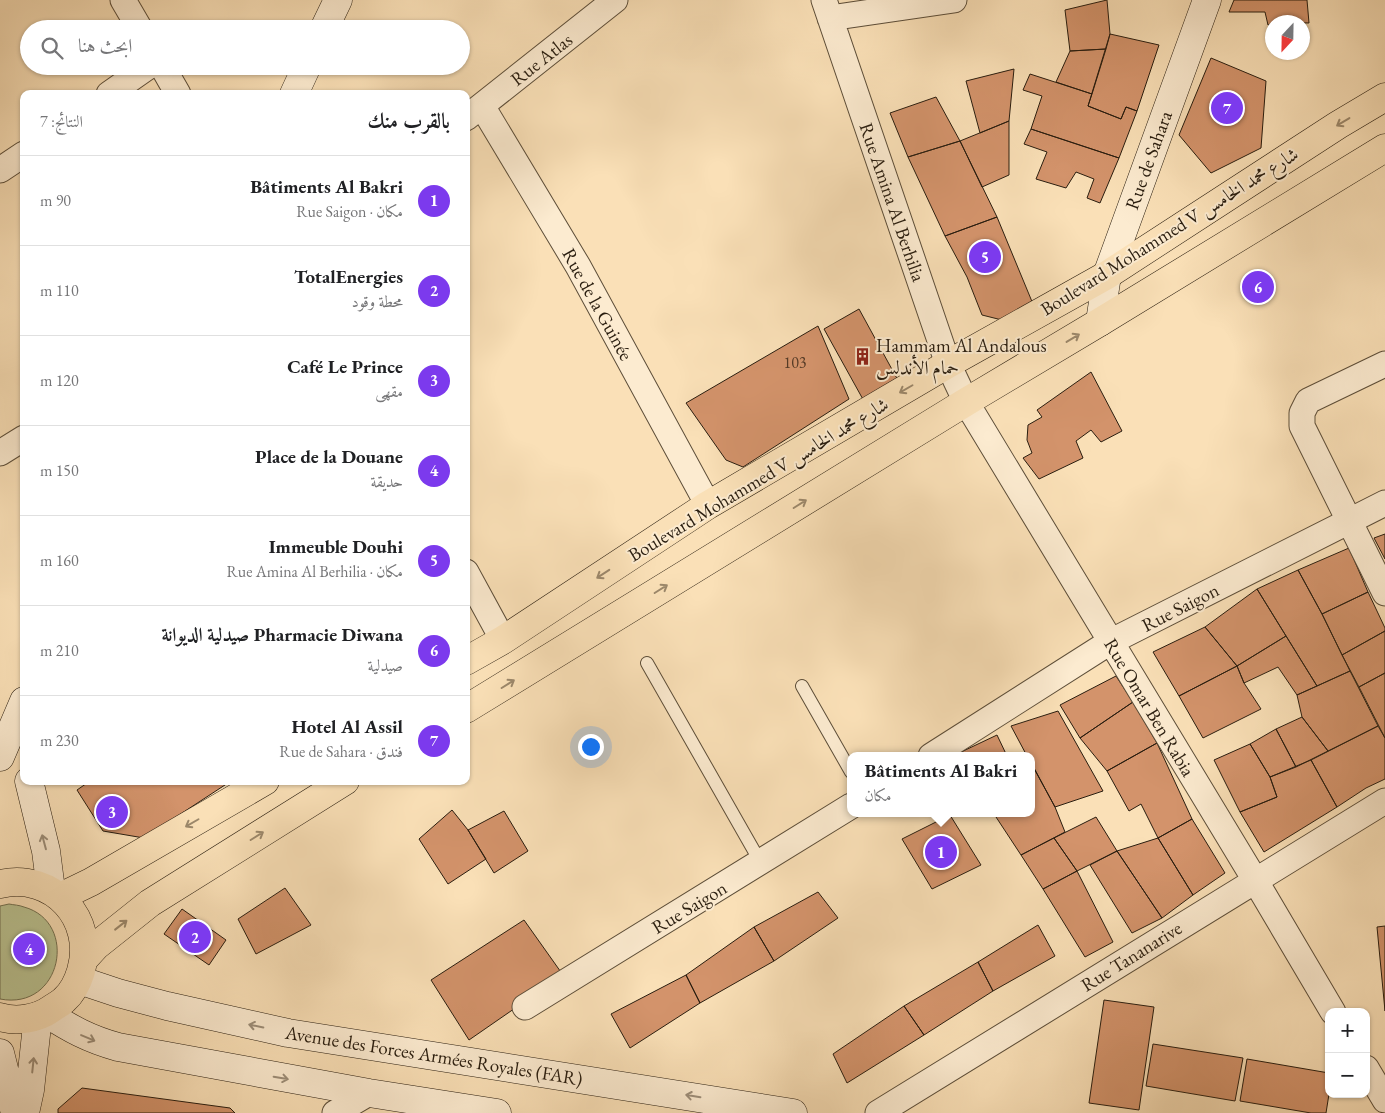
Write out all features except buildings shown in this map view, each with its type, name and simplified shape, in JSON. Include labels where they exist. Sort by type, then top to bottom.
[{"type":"main road","points":[[328,20],[338,0]]},
{"type":"main road","name":"Rue de Sahara","points":[[1100,322],[1107,275],[1207,0]]},
{"type":"main road","points":[[296,90],[303,75]]},
{"type":"main road","name":"Boulevard Mohammed V شارع محمد الخامس","points":[[470,659],[503,640],[708,505],[948,364],[1107,275],[1338,125],[1385,97]]},
{"type":"main road","points":[[470,707],[966,402],[1385,148]]},
{"type":"main road","points":[[0,757],[20,709]]},
{"type":"main road","points":[[30,785],[55,894]]},
{"type":"main road","points":[[55,894],[91,882],[258,785]]},
{"type":"main road","points":[[0,1017],[22,1019],[42,1014],[65,999],[96,946],[150,903],[339,785]]},
{"type":"main road","points":[[0,884],[11,881],[32,883],[55,894],[75,914],[84,935],[82,969]]},
{"type":"main road","name":"Avenue des Forces Armées Royales (FAR)","points":[[82,969],[167,1006],[288,1033],[746,1109],[793,1113]]},
{"type":"main road","points":[[42,1014],[79,1034],[118,1047],[369,1094],[496,1113]]},
{"type":"main road","points":[[26,1113],[42,1014]]},
{"type":"main road","points":[[0,1053],[15,1113]]},
{"type":"street","points":[[123,0],[135,20]]},
{"type":"street","name":"Rue Atlas","points":[[474,112],[615,0]]},
{"type":"street","points":[[827,9],[954,0]]},
{"type":"street","name":"Rue Amina Al Berhilia","points":[[827,9],[948,364],[966,402]]},
{"type":"street","points":[[115,90],[136,75]]},
{"type":"street","points":[[167,75],[176,90]]},
{"type":"street","name":"Rue de la Guinée","points":[[474,112],[578,266],[708,505]]},
{"type":"street","points":[[0,170],[20,157]]},
{"type":"street","points":[[1385,364],[1308,401],[1302,413],[1302,426],[1385,593]]},
{"type":"street","name":"Rue Omar Ben Rabia","points":[[966,402],[1331,1008]]},
{"type":"street","points":[[0,453],[20,440]]},
{"type":"street","name":"Rue Saigon","points":[[937,752],[1110,642],[1385,503]]},
{"type":"street","points":[[470,579],[503,640]]},
{"type":"street","name":"Rue Tananarive","points":[[878,1113],[1385,801]]},
{"type":"street","name":"Rue Saigon","points":[[526,1006],[847,809]]},
{"type":"street","points":[[1370,1075],[1385,1100]]},
{"type":"street","points":[[335,1113],[369,1094]]},
{"type":"lane","points":[[647,663],[761,863]]},
{"type":"lane","points":[[802,686],[847,765]]},
{"type":"green space","points":[[9,904],[24,907],[41,916],[52,929],[57,946],[56,963],[49,979],[38,992],[21,999],[0,999],[0,906]]},
{"type":"place","name":"Hotel Al Assil","points":[[1227,108]]},
{"type":"place","name":"Immeuble Douhi","points":[[985,257]]},
{"type":"place","name":"Pharmacie Diwana صيدلية الديوانة","points":[[1258,287]]},
{"type":"place","name":"Hammam Al Andalous حمام الأندلس","points":[[862,356]]},
{"type":"place","name":"Café Le Prince","points":[[112,812]]},
{"type":"place","name":"Bâtiments Al Bakri","points":[[941,852]]},
{"type":"place","name":"TotalEnergies","points":[[195,937]]},
{"type":"place","name":"Place de la Douane","points":[[29,949]]}]
